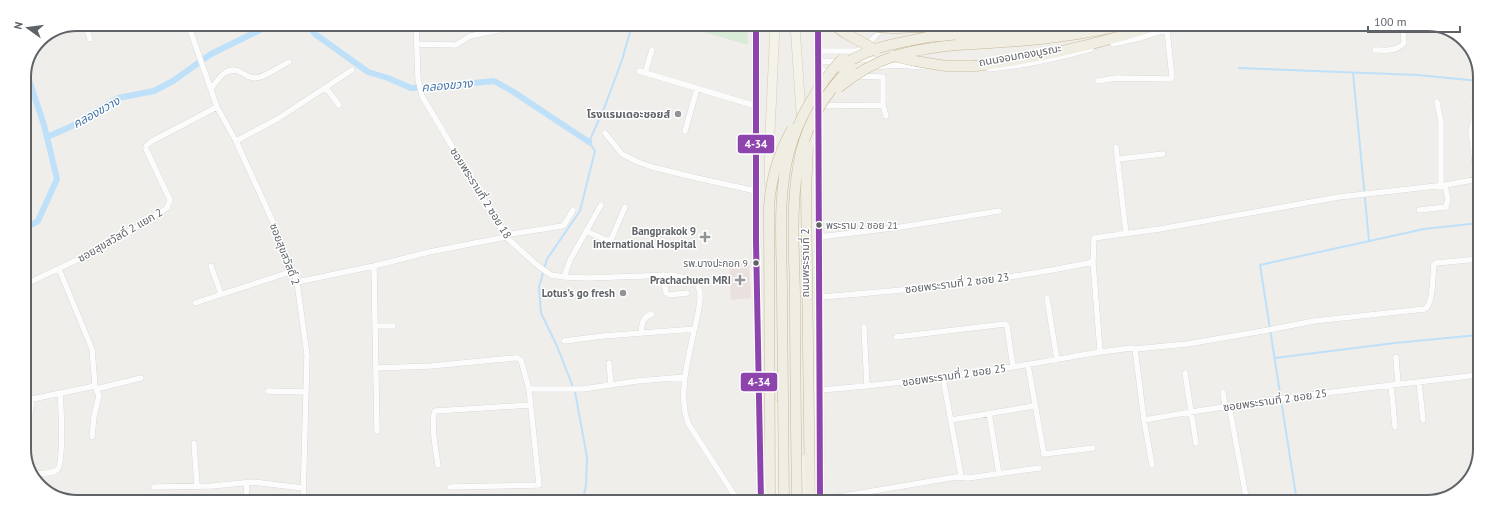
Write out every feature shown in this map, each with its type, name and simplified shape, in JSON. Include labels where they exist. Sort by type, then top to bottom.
[{"type":"highway","points":[[842,31],[869,47],[890,56],[915,62],[946,66],[976,66],[1045,55],[1139,31]]},
{"type":"highway","points":[[780,495],[783,460],[777,300],[776,205],[779,169],[791,129],[799,112],[820,85],[855,57],[871,50],[928,37],[1026,31]]},
{"type":"highway","points":[[800,495],[797,185],[802,152],[812,124],[826,101],[851,77],[883,60],[910,51],[956,45],[1037,40],[1088,34],[1100,31]]},
{"type":"highway","points":[[784,495],[782,199],[784,177],[798,125],[816,103],[825,79],[843,58]]},
{"type":"highway","points":[[797,495],[794,225],[795,190],[804,142],[811,123],[827,94],[850,71]]},
{"type":"highway","points":[[817,495],[806,169],[811,136],[827,94]]},
{"type":"highway","points":[[770,495],[770,193],[775,166],[783,146],[792,129],[816,103]]},
{"type":"main road","points":[[756,31],[756,190],[760,495]]},
{"type":"main road","points":[[775,31],[769,171],[770,298],[775,423],[776,495]]},
{"type":"main road","name":"ถนนพระรามที่ 2","points":[[795,31],[801,101],[805,192],[806,395],[804,495]]},
{"type":"main road","name":"ถนนพระรามที่ 2","points":[[817,495],[820,390],[820,297],[816,103],[818,31]]},
{"type":"street","points":[[87,31],[90,39]]},
{"type":"street","name":"ซอยสุขสวัสดิ์ 2","points":[[190,31],[217,108],[236,141],[273,222],[297,282],[307,355],[303,495]]},
{"type":"street","name":"ซอยพระรามที่ 2 ซอย 18","points":[[416,31],[418,79],[422,96],[506,236],[527,258],[551,275],[564,277],[587,278],[672,275],[685,278],[697,284],[700,292],[700,301],[685,377],[685,414],[688,423],[734,495]]},
{"type":"street","points":[[417,44],[456,45],[470,36],[494,31]]},
{"type":"street","points":[[818,51],[860,50],[879,31]]},
{"type":"street","name":"ถนนจอมทองบูรณะ","points":[[818,62],[893,58],[962,64],[992,62],[1130,31]]},
{"type":"street","name":"ถนนจอมทองบูรณะ","points":[[850,71],[896,65],[953,70],[1007,67],[1058,57],[1164,31]]},
{"type":"street","points":[[1098,81],[1116,78],[1170,79],[1172,77],[1170,46],[1167,31]]},
{"type":"street","points":[[1375,50],[1391,50],[1401,46],[1404,43],[1403,31]]},
{"type":"street","points":[[652,50],[642,72],[756,106]]},
{"type":"street","points":[[211,89],[228,70],[239,71],[254,78],[260,77],[289,62]]},
{"type":"street","points":[[236,141],[279,118],[352,70]]},
{"type":"street","points":[[818,71],[850,71],[883,78],[883,105],[886,116]]},
{"type":"street","points":[[816,103],[850,71]]},
{"type":"street","points":[[326,88],[339,105]]},
{"type":"street","points":[[685,131],[697,89]]},
{"type":"street","points":[[1419,210],[1446,207],[1448,199],[1443,185],[1440,122],[1437,102]]},
{"type":"street","points":[[816,103],[883,105]]},
{"type":"street","name":"ซอยสุขสวัสดิ์ 2 แยก 2","points":[[31,282],[104,247],[167,208],[170,200],[146,149],[146,146],[152,141],[217,108]]},
{"type":"street","points":[[1473,120],[1471,131],[1473,145]]},
{"type":"street","points":[[605,133],[622,154],[638,162],[697,178],[756,190]]},
{"type":"street","points":[[1116,147],[1126,233]]},
{"type":"street","points":[[1118,159],[1163,154]]},
{"type":"street","points":[[1100,351],[1093,262],[1094,238],[1160,229],[1269,208],[1339,197],[1443,185],[1473,180]]},
{"type":"street","points":[[564,277],[570,260],[601,205]]},
{"type":"street","points":[[586,230],[606,240],[611,240],[625,207]]},
{"type":"street","points":[[297,282],[374,266],[429,252],[562,226],[573,210]]},
{"type":"street","points":[[819,236],[901,226],[999,211]]},
{"type":"street","name":"ซอยพระรามที่ 2 ซอย 25","points":[[820,390],[943,378],[1057,360],[1100,351],[1187,344],[1263,332],[1314,321],[1425,309],[1429,306],[1431,300],[1434,265],[1436,263],[1473,259]]},
{"type":"street","name":"ซอยพระรามที่ 2 ซอย 23","points":[[820,297],[887,292],[955,284],[1093,262]]},
{"type":"street","points":[[211,266],[221,294]]},
{"type":"street","points":[[374,266],[378,431]]},
{"type":"street","points":[[59,269],[92,349],[96,387],[99,396],[94,416],[92,437]]},
{"type":"street","points":[[195,303],[293,271]]},
{"type":"street","points":[[663,275],[666,293],[669,295],[687,293]]},
{"type":"street","points":[[1047,298],[1057,360]]},
{"type":"street","points":[[641,333],[644,318],[652,314]]},
{"type":"street","points":[[896,338],[1005,324],[1007,326],[1013,367]]},
{"type":"street","points":[[375,326],[393,326]]},
{"type":"street","points":[[864,327],[868,386]]},
{"type":"street","points":[[564,340],[695,328]]},
{"type":"street","points":[[1135,349],[1144,420],[1152,465]]},
{"type":"street","points":[[376,368],[431,366],[518,358],[521,360],[529,389],[539,485],[450,487]]},
{"type":"street","points":[[1396,358],[1398,384]]},
{"type":"street","points":[[609,363],[611,385]]},
{"type":"street","points":[[1028,364],[1034,406],[1044,454],[1093,448]]},
{"type":"street","points":[[1185,373],[1196,443]]},
{"type":"street","name":"ซอยพระรามที่ 2 ซอย 25","points":[[1144,420],[1275,399],[1473,376]]},
{"type":"street","points":[[529,389],[571,389],[685,377]]},
{"type":"street","points":[[31,408],[32,399],[141,378]]},
{"type":"street","points":[[943,378],[961,476]]},
{"type":"street","points":[[1419,382],[1424,420]]},
{"type":"street","points":[[1391,385],[1395,427]]},
{"type":"street","points":[[268,391],[306,392]]},
{"type":"street","points":[[1223,392],[1245,495]]},
{"type":"street","points":[[38,474],[55,471],[60,466],[60,393]]},
{"type":"street","points":[[438,465],[434,426],[434,415],[436,411],[530,405]]},
{"type":"street","points":[[951,420],[1034,406]]},
{"type":"street","points":[[989,413],[999,474]]},
{"type":"street","points":[[194,443],[197,486]]},
{"type":"street","points":[[847,495],[961,476],[968,478],[1039,468]]},
{"type":"street","points":[[154,487],[254,482],[303,488]]},
{"type":"street","points":[[246,495],[247,483]]},
{"type":"shaded area","name":"Prachachuen MRI","points":[[729,262],[749,262],[751,298],[731,300]]},
{"type":"green space","points":[[700,31],[747,31],[748,45]]},
{"type":"waterway","name":"คลองขวาง","points":[[47,137],[70,127],[118,98],[154,91],[173,81],[211,54],[258,31]]},
{"type":"waterway","name":"คลองขวาง","points":[[313,31],[368,72],[388,78],[411,88],[494,81],[512,91],[589,142]]},
{"type":"waterway","points":[[584,495],[586,485],[587,457],[575,392],[557,346],[541,313],[539,287],[547,259],[580,211],[595,151],[589,142],[605,106],[622,60],[630,31]]},
{"type":"waterway","points":[[1239,68],[1417,75],[1473,80]]},
{"type":"waterway","points":[[1353,73],[1369,241]]},
{"type":"waterway","points":[[31,86],[44,125],[57,179],[38,221],[31,225]]},
{"type":"waterway","points":[[1296,495],[1260,265],[1424,229],[1473,224]]},
{"type":"waterway","points":[[1275,358],[1395,343],[1473,335]]},
{"type":"transit line","name":"4-34","points":[[756,31],[756,241],[761,495]]},
{"type":"transit line","name":"4-34","points":[[818,31],[820,495]]},
{"type":"place","name":"โรงแรมเดอะชอยส์","points":[[678,114]]},
{"type":"place","name":"พระราม 2 ซอย 21","points":[[819,225]]},
{"type":"place","name":"Bangprakok 9 International Hospital","points":[[705,237]]},
{"type":"place","name":"รพ.บางปะกอก 9","points":[[756,263]]},
{"type":"place","name":"Prachachuen MRI","points":[[740,280]]},
{"type":"place","name":"Lotus's go fresh","points":[[623,293]]}]
